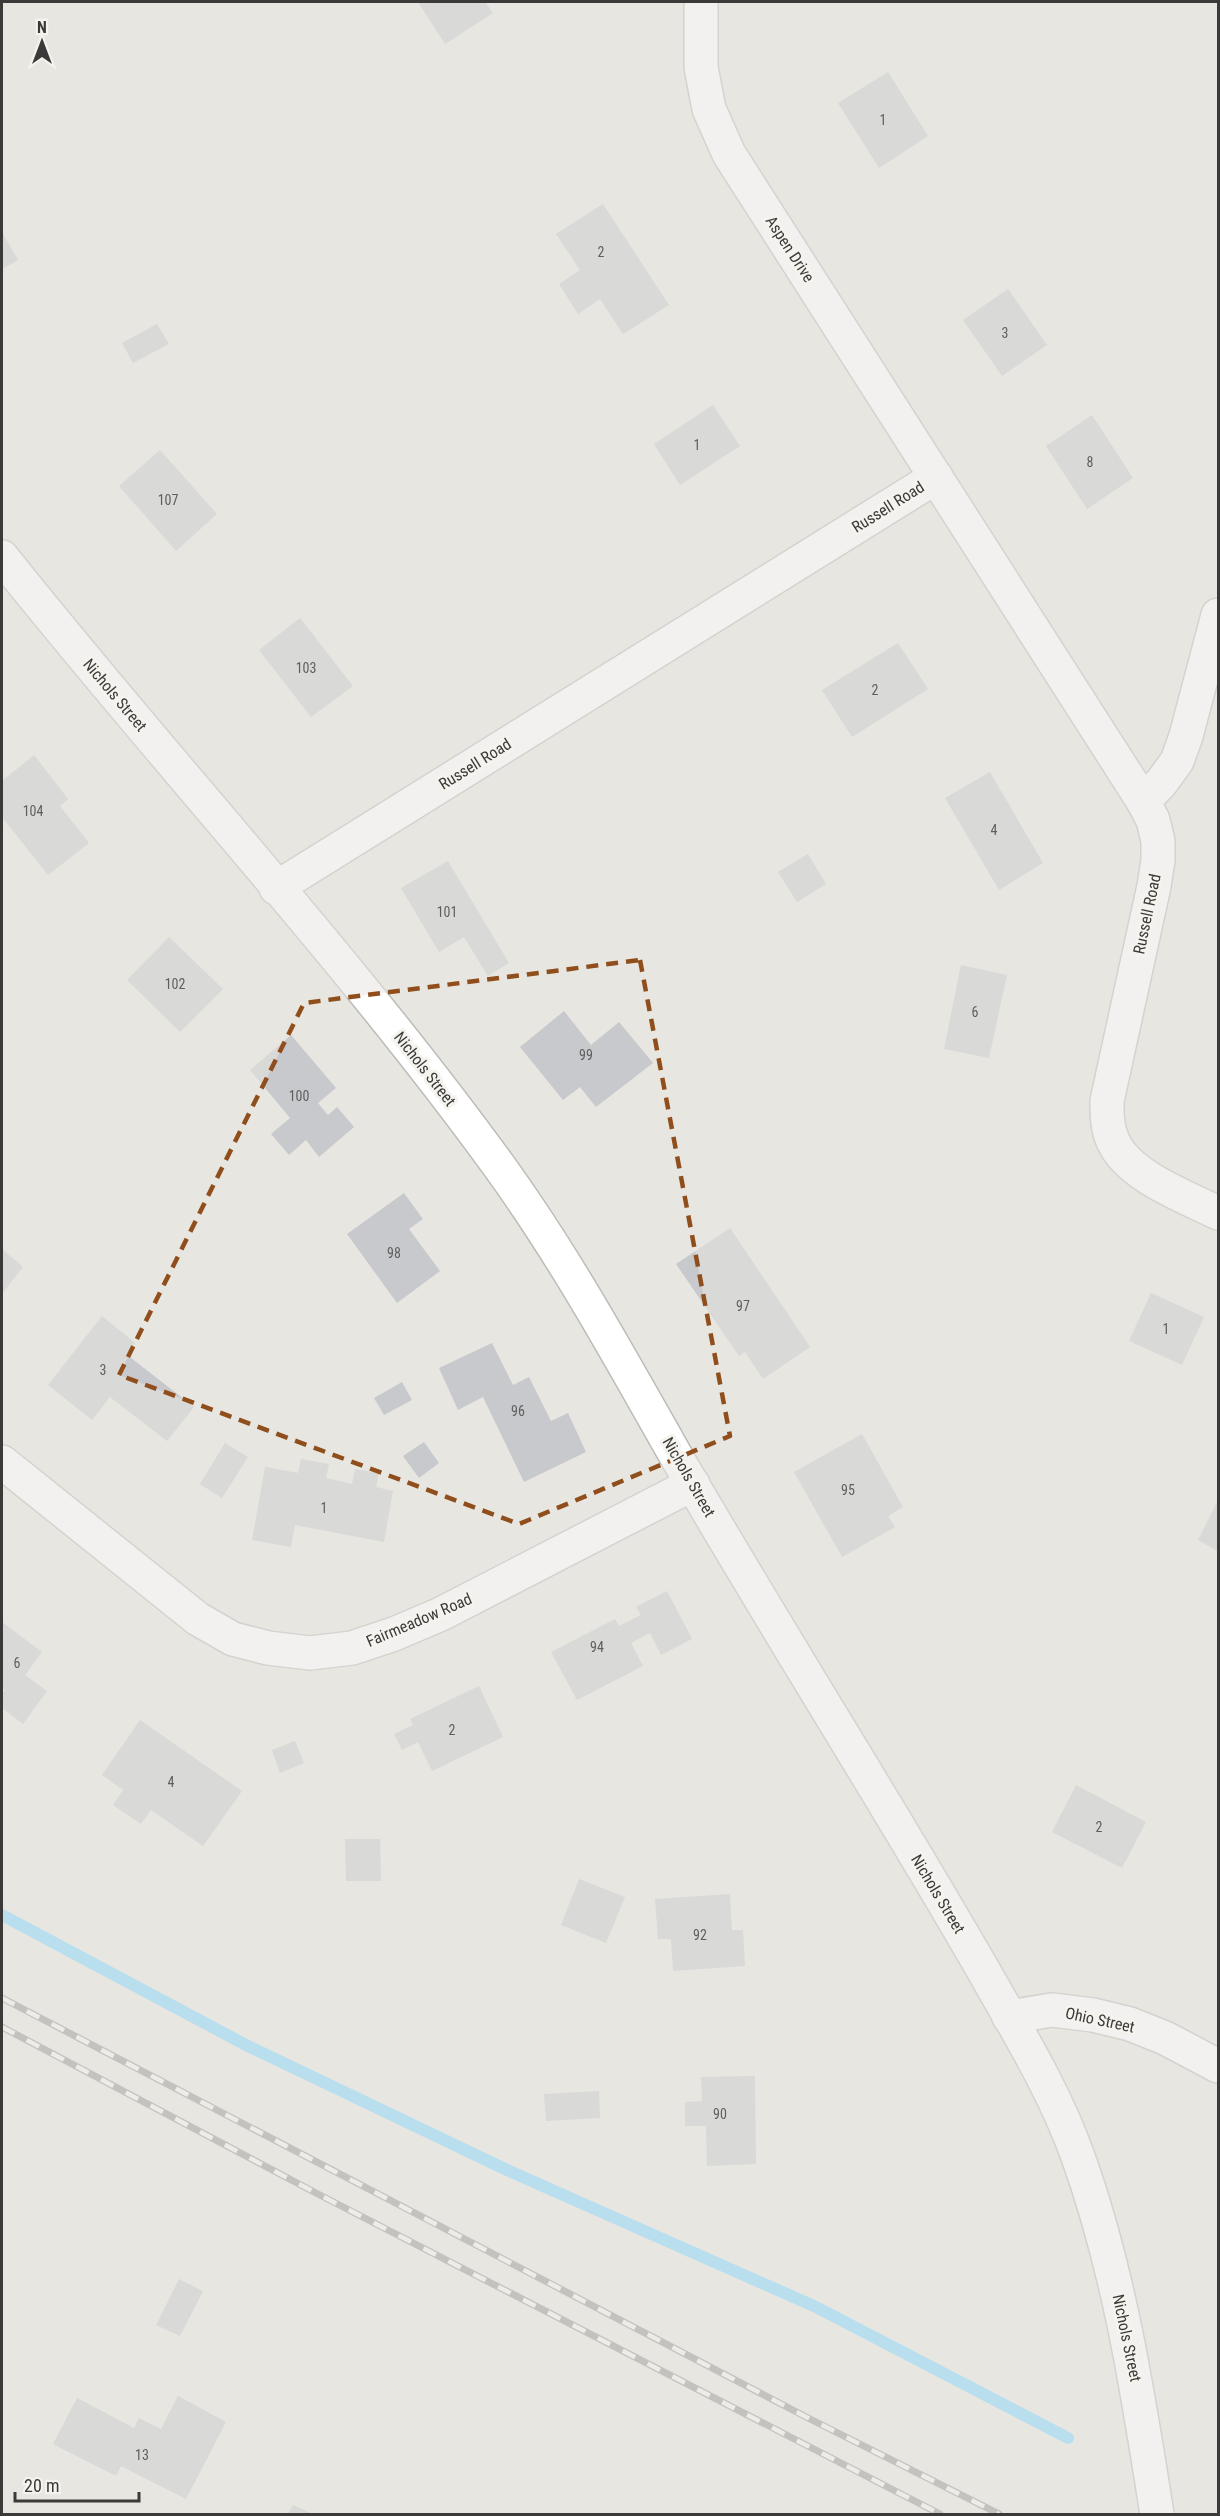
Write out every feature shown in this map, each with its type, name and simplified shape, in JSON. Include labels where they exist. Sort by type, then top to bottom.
[{"type":"street","name":"Aspen Drive","points":[[701,2],[701,67],[709,109],[729,154],[936,477]]},
{"type":"street","name":"Russell Road","points":[[276,888],[936,477],[1153,820],[1158,841],[1158,860],[1107,1101],[1107,1121],[1113,1143],[1124,1159],[1142,1174],[1218,1213]]},
{"type":"street","name":"Nichols Street","points":[[2,556],[68,641],[379,1009],[502,1170],[579,1288],[693,1484],[968,1942],[1047,2085],[1068,2132],[1098,2220],[1120,2303],[1136,2381],[1157,2514]]},
{"type":"street","points":[[1143,801],[1161,783],[1177,761],[1186,736],[1218,615]]},
{"type":"street","name":"Fairmeadow Road","points":[[2,1462],[198,1618],[233,1639],[268,1648],[310,1653],[352,1648],[394,1634],[441,1614],[693,1484]]},
{"type":"street","name":"Ohio Street","points":[[1010,2017],[1052,2010],[1093,2015],[1130,2024],[1165,2038],[1218,2066]]},
{"type":"highlighted area","points":[[640,960],[730,1436],[519,1524],[119,1375],[304,1003]]},
{"type":"building","points":[[418,2],[485,2],[493,13],[445,44]]},
{"type":"building","points":[[888,72],[928,136],[879,168],[838,103]]},
{"type":"building","points":[[603,204],[669,305],[623,334],[600,299],[578,314],[559,284],[580,270],[556,234]]},
{"type":"building","points":[[2,235],[18,260],[2,269]]},
{"type":"building","points":[[1008,289],[1047,345],[1002,376],[963,320]]},
{"type":"building","points":[[157,324],[169,344],[133,363],[122,343]]},
{"type":"building","points":[[713,405],[740,446],[680,485],[654,444]]},
{"type":"building","points":[[1092,415],[1133,478],[1087,509],[1046,446]]},
{"type":"building","points":[[160,450],[217,514],[176,551],[119,486]]},
{"type":"building","points":[[300,618],[353,686],[311,717],[259,650]]},
{"type":"building","points":[[898,643],[928,689],[852,737],[822,690]]},
{"type":"building","points":[[34,755],[68,799],[60,806],[89,843],[48,875],[2,817],[2,781]]},
{"type":"building","points":[[990,772],[1043,863],[999,890],[945,798]]},
{"type":"building","points":[[808,854],[826,884],[797,902],[778,872]]},
{"type":"building","points":[[448,861],[509,963],[488,976],[464,937],[439,952],[401,888]]},
{"type":"building","points":[[169,937],[223,989],[180,1032],[127,980]]},
{"type":"building","points":[[961,965],[1007,975],[989,1058],[944,1049]]},
{"type":"building","points":[[564,1011],[591,1045],[619,1022],[653,1063],[596,1107],[580,1087],[563,1100],[520,1047]]},
{"type":"building","points":[[291,1035],[336,1088],[318,1103],[328,1115],[337,1107],[354,1127],[319,1157],[306,1140],[289,1155],[271,1134],[290,1118],[250,1070]]},
{"type":"building","points":[[404,1193],[423,1219],[409,1229],[440,1271],[397,1303],[347,1234]]},
{"type":"building","points":[[730,1228],[810,1347],[763,1379],[745,1352],[739,1356],[676,1264]]},
{"type":"building","points":[[2,1249],[23,1267],[2,1294]]},
{"type":"building","points":[[1151,1293],[1204,1317],[1182,1365],[1129,1341]]},
{"type":"building","points":[[102,1316],[135,1343],[126,1354],[194,1407],[167,1441],[110,1397],[92,1420],[48,1385]]},
{"type":"building","points":[[492,1343],[513,1385],[529,1377],[551,1421],[568,1413],[586,1452],[524,1482],[483,1397],[458,1410],[439,1368]]},
{"type":"building","points":[[402,1382],[412,1400],[384,1415],[374,1398]]},
{"type":"building","points":[[862,1434],[903,1507],[888,1516],[895,1527],[842,1557],[794,1472]]},
{"type":"building","points":[[424,1442],[439,1463],[419,1478],[403,1456]]},
{"type":"building","points":[[225,1443],[248,1457],[222,1498],[200,1484]]},
{"type":"building","points":[[301,1459],[329,1464],[326,1478],[352,1484],[355,1469],[379,1473],[376,1487],[393,1491],[384,1542],[295,1525],[291,1547],[252,1540],[265,1467],[298,1473]]},
{"type":"building","points":[[1218,1500],[1218,1551],[1198,1540]]},
{"type":"building","points":[[667,1591],[692,1639],[661,1655],[650,1633],[631,1643],[643,1666],[577,1700],[551,1652],[615,1619],[619,1626],[641,1615],[636,1607]]},
{"type":"building","points":[[2,1622],[42,1652],[25,1675],[47,1691],[23,1724],[2,1708],[2,1694],[5,1690],[2,1687]]},
{"type":"building","points":[[479,1686],[503,1737],[432,1771],[418,1742],[402,1750],[394,1734],[413,1725],[410,1719]]},
{"type":"building","points":[[140,1720],[242,1791],[203,1846],[151,1810],[141,1824],[113,1805],[123,1790],[102,1775]]},
{"type":"building","points":[[295,1741],[304,1763],[280,1773],[272,1750]]},
{"type":"building","points":[[1076,1785],[1146,1822],[1122,1868],[1052,1832]]},
{"type":"building","points":[[345,1839],[380,1839],[381,1881],[346,1881]]},
{"type":"building","points":[[579,1879],[625,1897],[606,1943],[561,1925]]},
{"type":"building","points":[[730,1894],[732,1930],[743,1930],[745,1966],[673,1971],[671,1939],[658,1939],[655,1899]]},
{"type":"building","points":[[755,2076],[756,2164],[707,2166],[706,2126],[685,2126],[685,2102],[702,2101],[701,2077]]},
{"type":"building","points":[[599,2091],[600,2118],[546,2121],[544,2094]]},
{"type":"building","points":[[179,2279],[203,2291],[180,2336],[156,2325]]},
{"type":"building","points":[[178,2396],[226,2422],[186,2499],[121,2466],[116,2476],[53,2444],[77,2398],[134,2428],[139,2418],[161,2429]]},
{"type":"building","points":[[293,2505],[313,2514],[288,2514]]},
{"type":"waterway","points":[[2,1915],[246,2045],[507,2170],[816,2307],[1068,2438]]},
{"type":"railway","points":[[2,1998],[812,2420],[999,2514]]},
{"type":"railway","points":[[2,2027],[316,2193],[940,2514]]}]
